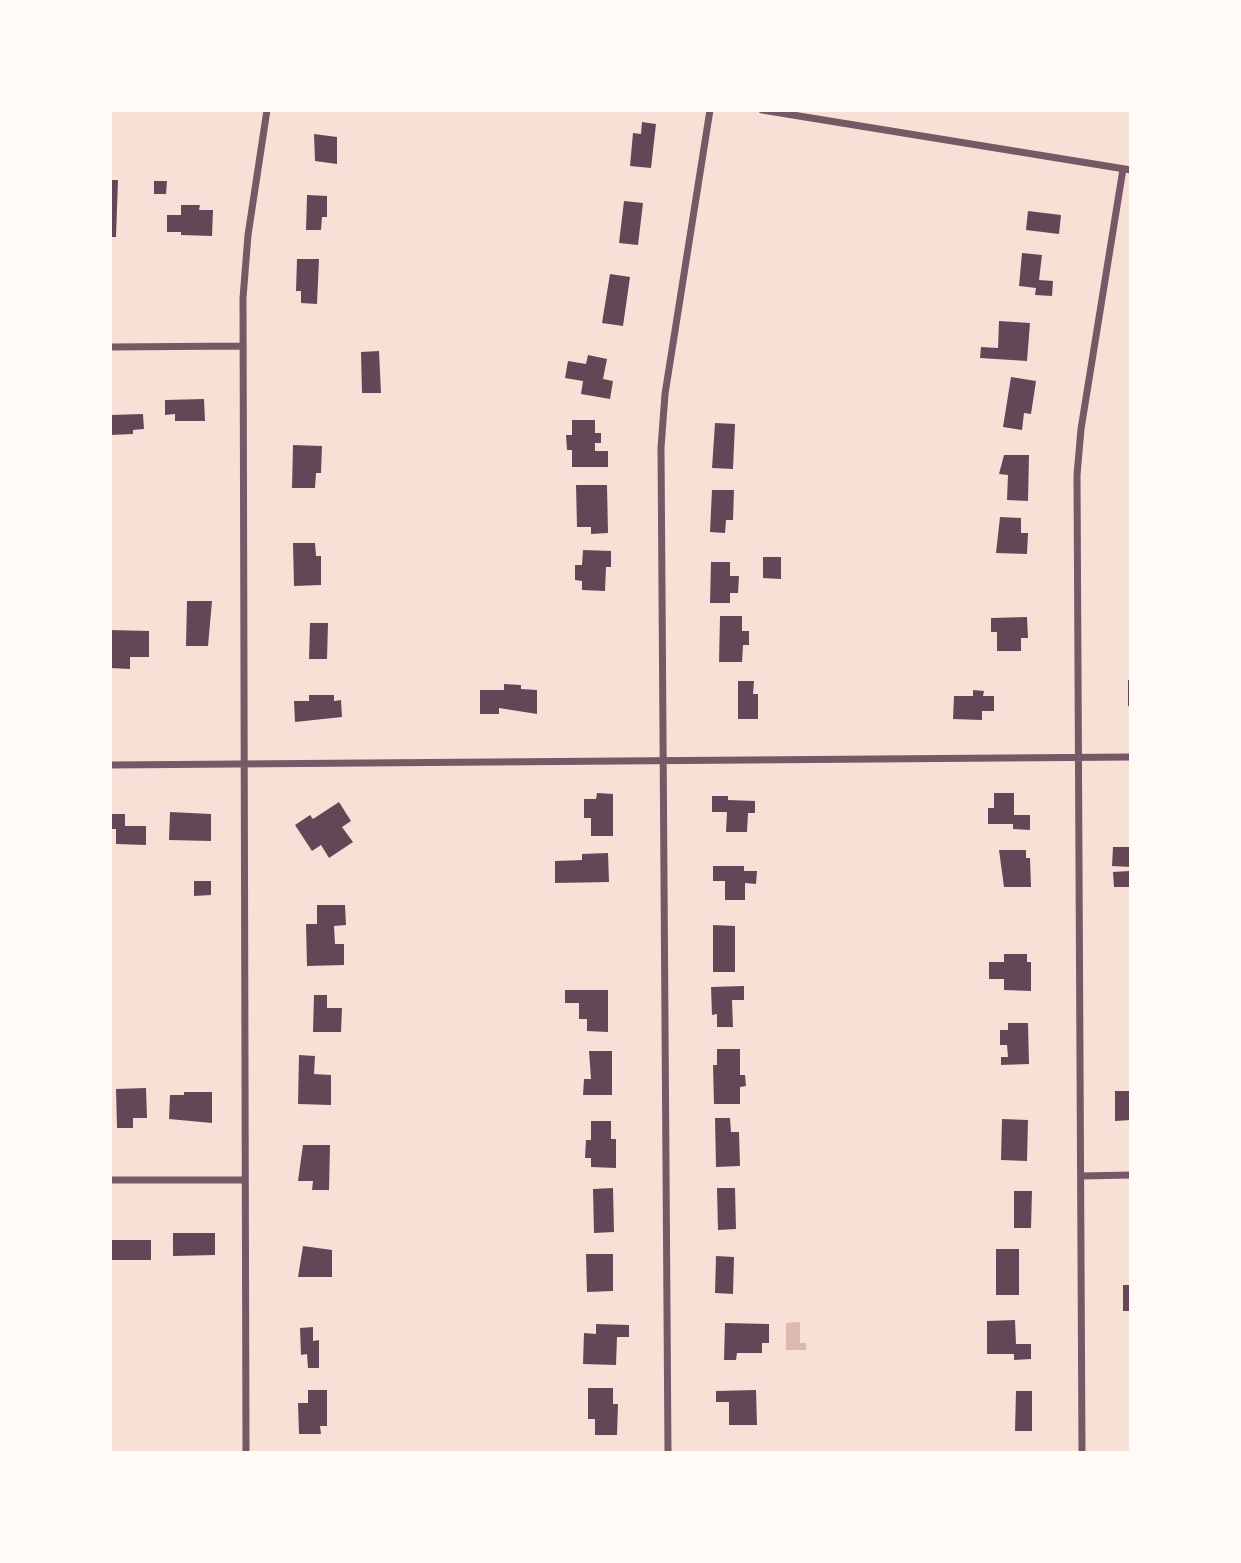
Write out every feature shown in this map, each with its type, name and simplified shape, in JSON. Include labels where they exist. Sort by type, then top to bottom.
[{"type":"street","points":[[246,1453],[243,346],[246,257],[267,110]]},
{"type":"street","points":[[668,1453],[662,421],[710,110]]},
{"type":"street","points":[[762,110],[1127,169],[1078,450],[1082,1453]]},
{"type":"street","points":[[110,347],[243,346]]},
{"type":"street","points":[[110,765],[1131,757]]},
{"type":"street","points":[[1081,1176],[1131,1175]]},
{"type":"street","points":[[110,1180],[245,1180]]},
{"type":"shaded area","points":[[800,1322],[800,1343],[806,1343],[806,1350],[786,1350],[786,1323]]},
{"type":"building","points":[[642,122],[656,124],[651,168],[630,166],[633,133],[641,134]]},
{"type":"building","points":[[314,134],[337,137],[337,164],[315,161]]},
{"type":"building","points":[[110,180],[118,180],[116,237],[110,237]]},
{"type":"building","points":[[154,181],[167,181],[166,194],[154,194]]},
{"type":"building","points":[[307,195],[327,196],[327,217],[322,217],[321,230],[306,230]]},
{"type":"building","points":[[624,201],[643,203],[638,245],[619,243]]},
{"type":"building","points":[[181,205],[200,205],[199,210],[213,210],[212,236],[167,232],[167,215],[181,215]]},
{"type":"building","points":[[1028,211],[1061,215],[1059,234],[1026,230]]},
{"type":"building","points":[[1022,253],[1042,255],[1039,280],[1053,281],[1052,296],[1035,295],[1036,288],[1019,286]]},
{"type":"building","points":[[297,259],[319,259],[317,304],[301,303],[301,291],[296,291]]},
{"type":"building","points":[[610,274],[630,277],[623,326],[602,323]]},
{"type":"building","points":[[999,321],[1030,323],[1027,361],[980,358],[981,347],[998,348]]},
{"type":"building","points":[[379,351],[381,393],[362,393],[361,352]]},
{"type":"building","points":[[588,355],[607,359],[603,379],[613,381],[610,399],[581,394],[583,381],[565,378],[568,361],[586,364]]},
{"type":"building","points":[[1011,377],[1036,381],[1031,414],[1024,413],[1022,430],[1003,427]]},
{"type":"building","points":[[204,399],[205,421],[175,421],[175,414],[165,415],[165,400]]},
{"type":"building","points":[[143,414],[144,429],[133,430],[133,434],[110,435],[110,415]]},
{"type":"building","points":[[572,420],[595,420],[595,433],[601,433],[601,443],[595,443],[595,451],[608,451],[608,467],[572,467],[572,450],[567,450],[566,435],[572,435]]},
{"type":"building","points":[[715,423],[735,424],[733,469],[712,468]]},
{"type":"building","points":[[293,445],[322,446],[321,473],[316,473],[315,488],[292,488]]},
{"type":"building","points":[[1004,455],[1029,455],[1028,501],[1007,500],[1008,475],[999,474]]},
{"type":"building","points":[[576,485],[607,485],[608,533],[591,534],[591,527],[577,527]]},
{"type":"building","points":[[712,490],[734,490],[733,520],[726,520],[725,533],[710,532]]},
{"type":"building","points":[[1000,517],[1021,518],[1021,533],[1028,533],[1027,554],[996,553]]},
{"type":"building","points":[[293,543],[315,543],[316,556],[321,556],[321,585],[294,586]]},
{"type":"building","points":[[583,550],[611,551],[611,567],[606,567],[605,591],[582,590],[582,581],[575,580],[575,565],[582,565]]},
{"type":"building","points":[[763,557],[781,557],[781,579],[763,578]]},
{"type":"building","points":[[711,562],[730,562],[730,576],[739,576],[738,593],[730,593],[730,603],[710,603]]},
{"type":"building","points":[[187,601],[212,601],[208,646],[186,646]]},
{"type":"building","points":[[720,616],[742,616],[742,631],[749,631],[749,645],[743,645],[742,662],[719,662]]},
{"type":"building","points":[[1027,617],[1028,638],[1021,638],[1021,651],[997,651],[997,632],[991,632],[991,618]]},
{"type":"building","points":[[310,623],[328,623],[327,659],[309,659]]},
{"type":"building","points":[[110,630],[149,631],[149,657],[130,657],[130,669],[110,668]]},
{"type":"building","points":[[1128,680],[1131,680],[1131,706],[1128,706]]},
{"type":"building","points":[[738,681],[754,681],[753,694],[758,694],[758,719],[738,719]]},
{"type":"building","points":[[504,684],[537,690],[537,714],[499,708],[499,714],[480,714],[480,690],[504,690]]},
{"type":"building","points":[[973,690],[984,691],[983,696],[994,696],[994,711],[982,711],[982,720],[953,719],[954,696],[973,696]]},
{"type":"building","points":[[309,695],[334,695],[334,701],[341,700],[342,717],[295,722],[294,701],[309,701]]},
{"type":"building","points":[[597,793],[613,794],[613,836],[591,836],[591,818],[584,818],[584,799],[596,799]]},
{"type":"building","points":[[994,793],[1014,793],[1014,815],[1030,815],[1030,830],[1013,829],[1013,824],[988,824],[988,808],[994,808]]},
{"type":"building","points":[[712,796],[728,796],[728,800],[755,801],[755,813],[748,813],[747,832],[726,832],[727,812],[712,812]]},
{"type":"building","points":[[339,802],[351,821],[342,827],[353,842],[329,858],[321,845],[312,851],[295,825],[310,815],[313,819]]},
{"type":"building","points":[[170,812],[211,814],[211,841],[169,840]]},
{"type":"building","points":[[110,814],[125,814],[125,826],[146,826],[146,845],[116,844],[116,829],[110,829]]},
{"type":"building","points":[[1113,847],[1131,847],[1131,867],[1112,866]]},
{"type":"building","points":[[999,850],[1026,850],[1026,858],[1030,858],[1031,887],[1004,887]]},
{"type":"building","points":[[608,853],[609,882],[555,883],[555,861],[582,860],[582,854]]},
{"type":"building","points":[[713,866],[744,866],[744,871],[757,871],[756,884],[745,883],[745,900],[725,900],[725,881],[713,881]]},
{"type":"building","points":[[1129,871],[1129,887],[1114,887],[1113,872]]},
{"type":"building","points":[[194,881],[211,881],[211,895],[194,896]]},
{"type":"building","points":[[317,905],[345,905],[346,925],[334,926],[335,944],[344,944],[344,965],[307,966],[306,924],[317,924]]},
{"type":"building","points":[[713,925],[735,926],[735,972],[713,972]]},
{"type":"building","points":[[1004,954],[1027,954],[1027,962],[1031,962],[1031,991],[1004,990],[1004,979],[989,979],[989,962],[1004,962]]},
{"type":"building","points":[[744,986],[744,1000],[732,1000],[733,1027],[717,1027],[717,1014],[712,1015],[711,987]]},
{"type":"building","points":[[565,990],[608,990],[608,1032],[587,1031],[587,1019],[579,1019],[579,1003],[565,1003]]},
{"type":"building","points":[[314,995],[327,995],[327,1008],[342,1008],[341,1032],[313,1032]]},
{"type":"building","points":[[1008,1023],[1028,1023],[1029,1064],[1001,1065],[1001,1057],[1008,1057],[1007,1045],[1000,1045],[1000,1030],[1008,1030]]},
{"type":"building","points":[[717,1049],[740,1049],[740,1075],[745,1075],[746,1086],[740,1087],[740,1104],[714,1104],[713,1065],[717,1065]]},
{"type":"building","points":[[589,1051],[612,1051],[612,1095],[583,1095],[584,1079],[591,1079]]},
{"type":"building","points":[[299,1055],[315,1056],[314,1074],[331,1075],[331,1105],[298,1104]]},
{"type":"building","points":[[146,1088],[147,1118],[133,1118],[133,1128],[117,1128],[116,1089]]},
{"type":"building","points":[[1115,1091],[1131,1091],[1131,1120],[1115,1121]]},
{"type":"building","points":[[184,1092],[212,1092],[212,1123],[169,1119],[170,1095],[184,1095]]},
{"type":"building","points":[[715,1118],[730,1118],[731,1132],[739,1132],[740,1166],[716,1167]]},
{"type":"building","points":[[1002,1119],[1028,1120],[1027,1161],[1001,1160]]},
{"type":"building","points":[[591,1121],[611,1121],[611,1139],[616,1139],[616,1168],[591,1167],[591,1158],[585,1158],[586,1140],[591,1140]]},
{"type":"building","points":[[303,1145],[330,1145],[329,1190],[312,1190],[313,1181],[298,1181]]},
{"type":"building","points":[[613,1188],[614,1232],[594,1233],[593,1189]]},
{"type":"building","points":[[717,1188],[735,1188],[736,1229],[718,1230]]},
{"type":"building","points":[[1014,1191],[1032,1191],[1031,1228],[1014,1228]]},
{"type":"building","points":[[173,1233],[215,1233],[215,1255],[173,1256]]},
{"type":"building","points":[[110,1240],[151,1240],[151,1260],[110,1260]]},
{"type":"building","points":[[303,1246],[332,1250],[332,1277],[298,1277]]},
{"type":"building","points":[[996,1249],[1019,1249],[1019,1295],[996,1295]]},
{"type":"building","points":[[586,1254],[613,1254],[613,1291],[587,1292]]},
{"type":"building","points":[[716,1256],[734,1257],[733,1294],[715,1293]]},
{"type":"building","points":[[1123,1285],[1131,1285],[1131,1311],[1123,1311]]},
{"type":"building","points":[[1015,1320],[1016,1344],[1031,1344],[1031,1359],[1014,1360],[1014,1354],[987,1354],[987,1321]]},
{"type":"building","points":[[725,1323],[769,1324],[769,1343],[762,1343],[762,1353],[737,1353],[736,1360],[724,1360]]},
{"type":"building","points":[[596,1324],[629,1325],[629,1337],[617,1337],[616,1365],[583,1364],[584,1333],[596,1334]]},
{"type":"building","points":[[313,1327],[313,1341],[319,1340],[319,1368],[308,1368],[307,1354],[301,1355],[300,1328]]},
{"type":"building","points":[[588,1388],[613,1388],[613,1404],[618,1404],[617,1435],[595,1435],[595,1419],[588,1419]]},
{"type":"building","points":[[308,1390],[327,1390],[327,1426],[320,1426],[321,1434],[299,1434],[298,1403],[308,1403]]},
{"type":"building","points":[[756,1390],[757,1425],[729,1425],[729,1402],[716,1402],[716,1391]]},
{"type":"building","points":[[1016,1391],[1032,1391],[1032,1431],[1015,1431]]}]
